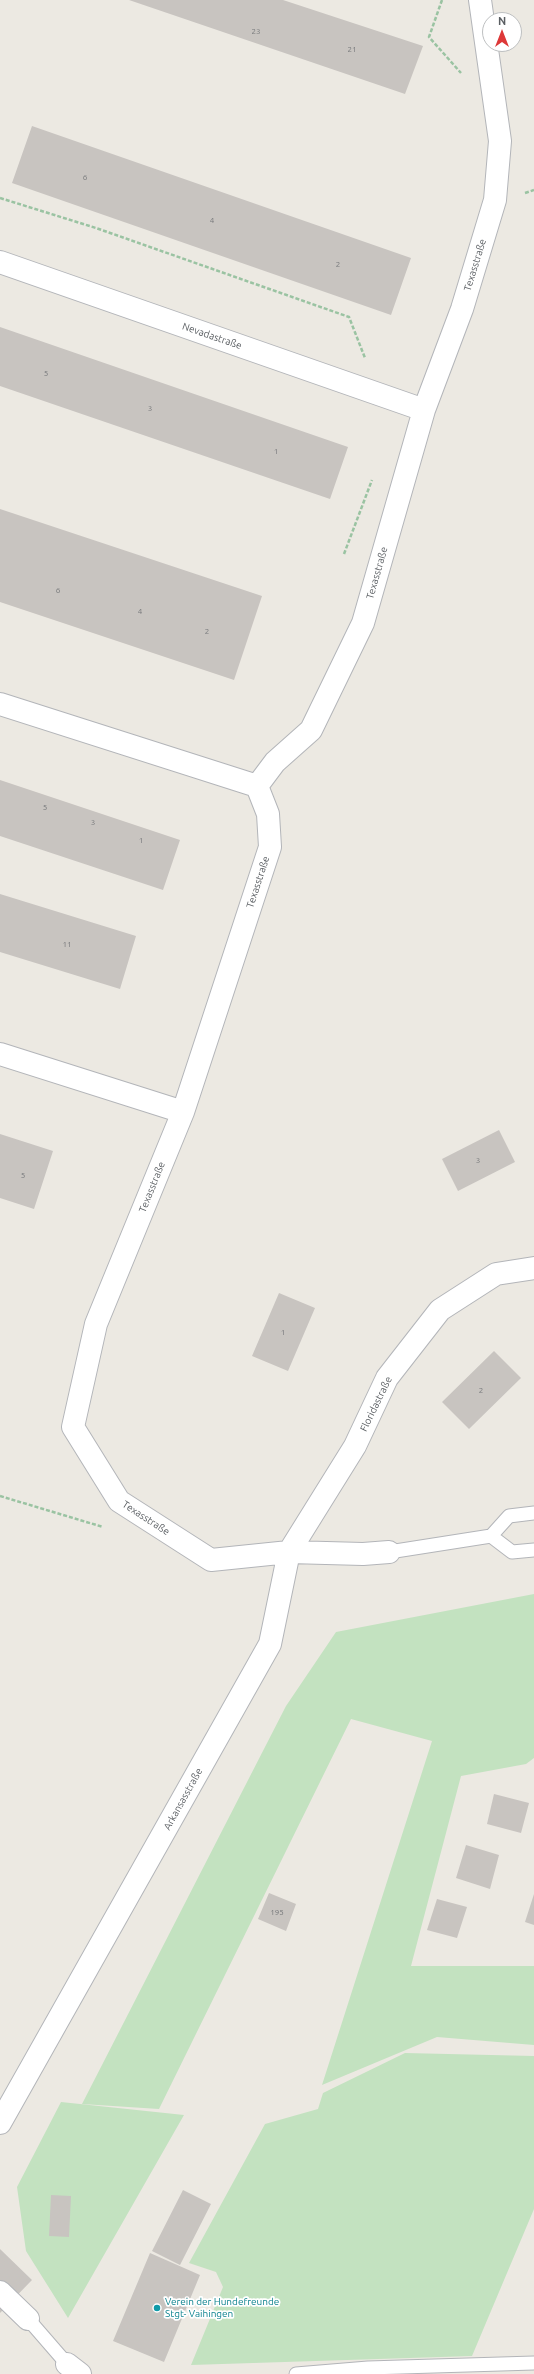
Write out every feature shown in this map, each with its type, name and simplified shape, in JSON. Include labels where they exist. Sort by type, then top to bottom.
[{"type":"street","name":"Texasstraße","points":[[288,1552],[211,1560],[119,1500],[73,1427],[96,1324],[183,1112],[270,846],[268,814],[258,786],[275,762],[311,730],[363,623],[424,410],[462,309],[495,200],[500,141],[480,0]]},
{"type":"street","name":"Nevadastraße","points":[[0,262],[424,410]]},
{"type":"street","points":[[0,704],[258,786]]},
{"type":"street","points":[[0,1054],[183,1112]]},
{"type":"street","name":"Floridastraße","points":[[288,1552],[355,1446],[387,1378],[440,1310],[496,1274],[534,1268]]},
{"type":"street","points":[[288,1552],[363,1554],[389,1552]]},
{"type":"street","name":"Arkansasstraße","points":[[0,2123],[270,1644],[288,1552]]},
{"type":"street","points":[[0,2292],[28,2319]]},
{"type":"lane","points":[[389,1552],[491,1536],[509,1516],[534,1512]]},
{"type":"lane","points":[[491,1536],[512,1552],[534,1550]]},
{"type":"lane","points":[[28,2319],[74,2369]]},
{"type":"lane","points":[[296,2374],[368,2368],[534,2363]]},
{"type":"path","points":[[442,0],[428,37],[462,76]]},
{"type":"green space","points":[[534,1594],[534,1758],[526,1764],[461,1776],[411,1966],[534,1966],[534,2045],[437,2037],[322,2085],[432,1741],[351,1719],[159,2109],[82,2104],[286,1706],[336,1632]]},
{"type":"green space","points":[[405,2053],[534,2056],[534,2209],[472,2356],[191,2365],[223,2287],[216,2272],[189,2263],[265,2124],[318,2109],[323,2093]]},
{"type":"green space","points":[[61,2102],[184,2115],[68,2318],[26,2251],[17,2187]]},
{"type":"building","points":[[129,0],[283,0],[423,46],[405,94]]},
{"type":"building","points":[[32,126],[411,258],[391,315],[12,183]]},
{"type":"building","points":[[0,327],[348,447],[330,499],[0,386]]},
{"type":"building","points":[[0,509],[262,596],[234,680],[0,602]]},
{"type":"building","points":[[0,780],[180,840],[163,890],[0,836]]},
{"type":"building","points":[[0,894],[136,936],[120,989],[0,952]]},
{"type":"building","points":[[499,1130],[515,1162],[458,1191],[442,1159]]},
{"type":"building","points":[[0,1134],[53,1151],[34,1209],[0,1198]]},
{"type":"building","points":[[279,1293],[315,1308],[288,1371],[252,1356]]},
{"type":"building","points":[[494,1351],[521,1378],[469,1429],[442,1402]]},
{"type":"building","points":[[494,1794],[529,1803],[521,1833],[487,1824]]},
{"type":"building","points":[[466,1845],[499,1855],[490,1889],[456,1878]]},
{"type":"building","points":[[269,1893],[296,1904],[286,1931],[258,1919]]},
{"type":"building","points":[[534,1894],[534,1925],[525,1922]]},
{"type":"building","points":[[437,1899],[467,1907],[457,1938],[427,1930]]},
{"type":"building","points":[[183,2190],[211,2204],[180,2265],[152,2251]]},
{"type":"building","points":[[51,2195],[71,2196],[69,2237],[49,2236]]},
{"type":"building","points":[[0,2249],[32,2280],[0,2313]]},
{"type":"building","name":"Verein der Hundefreunde Stgt- Vaihingen","points":[[150,2253],[200,2275],[164,2362],[113,2341]]},
{"type":"place","name":"Verein der Hundefreunde Stgt- Vaihingen","points":[[157,2308]]}]
